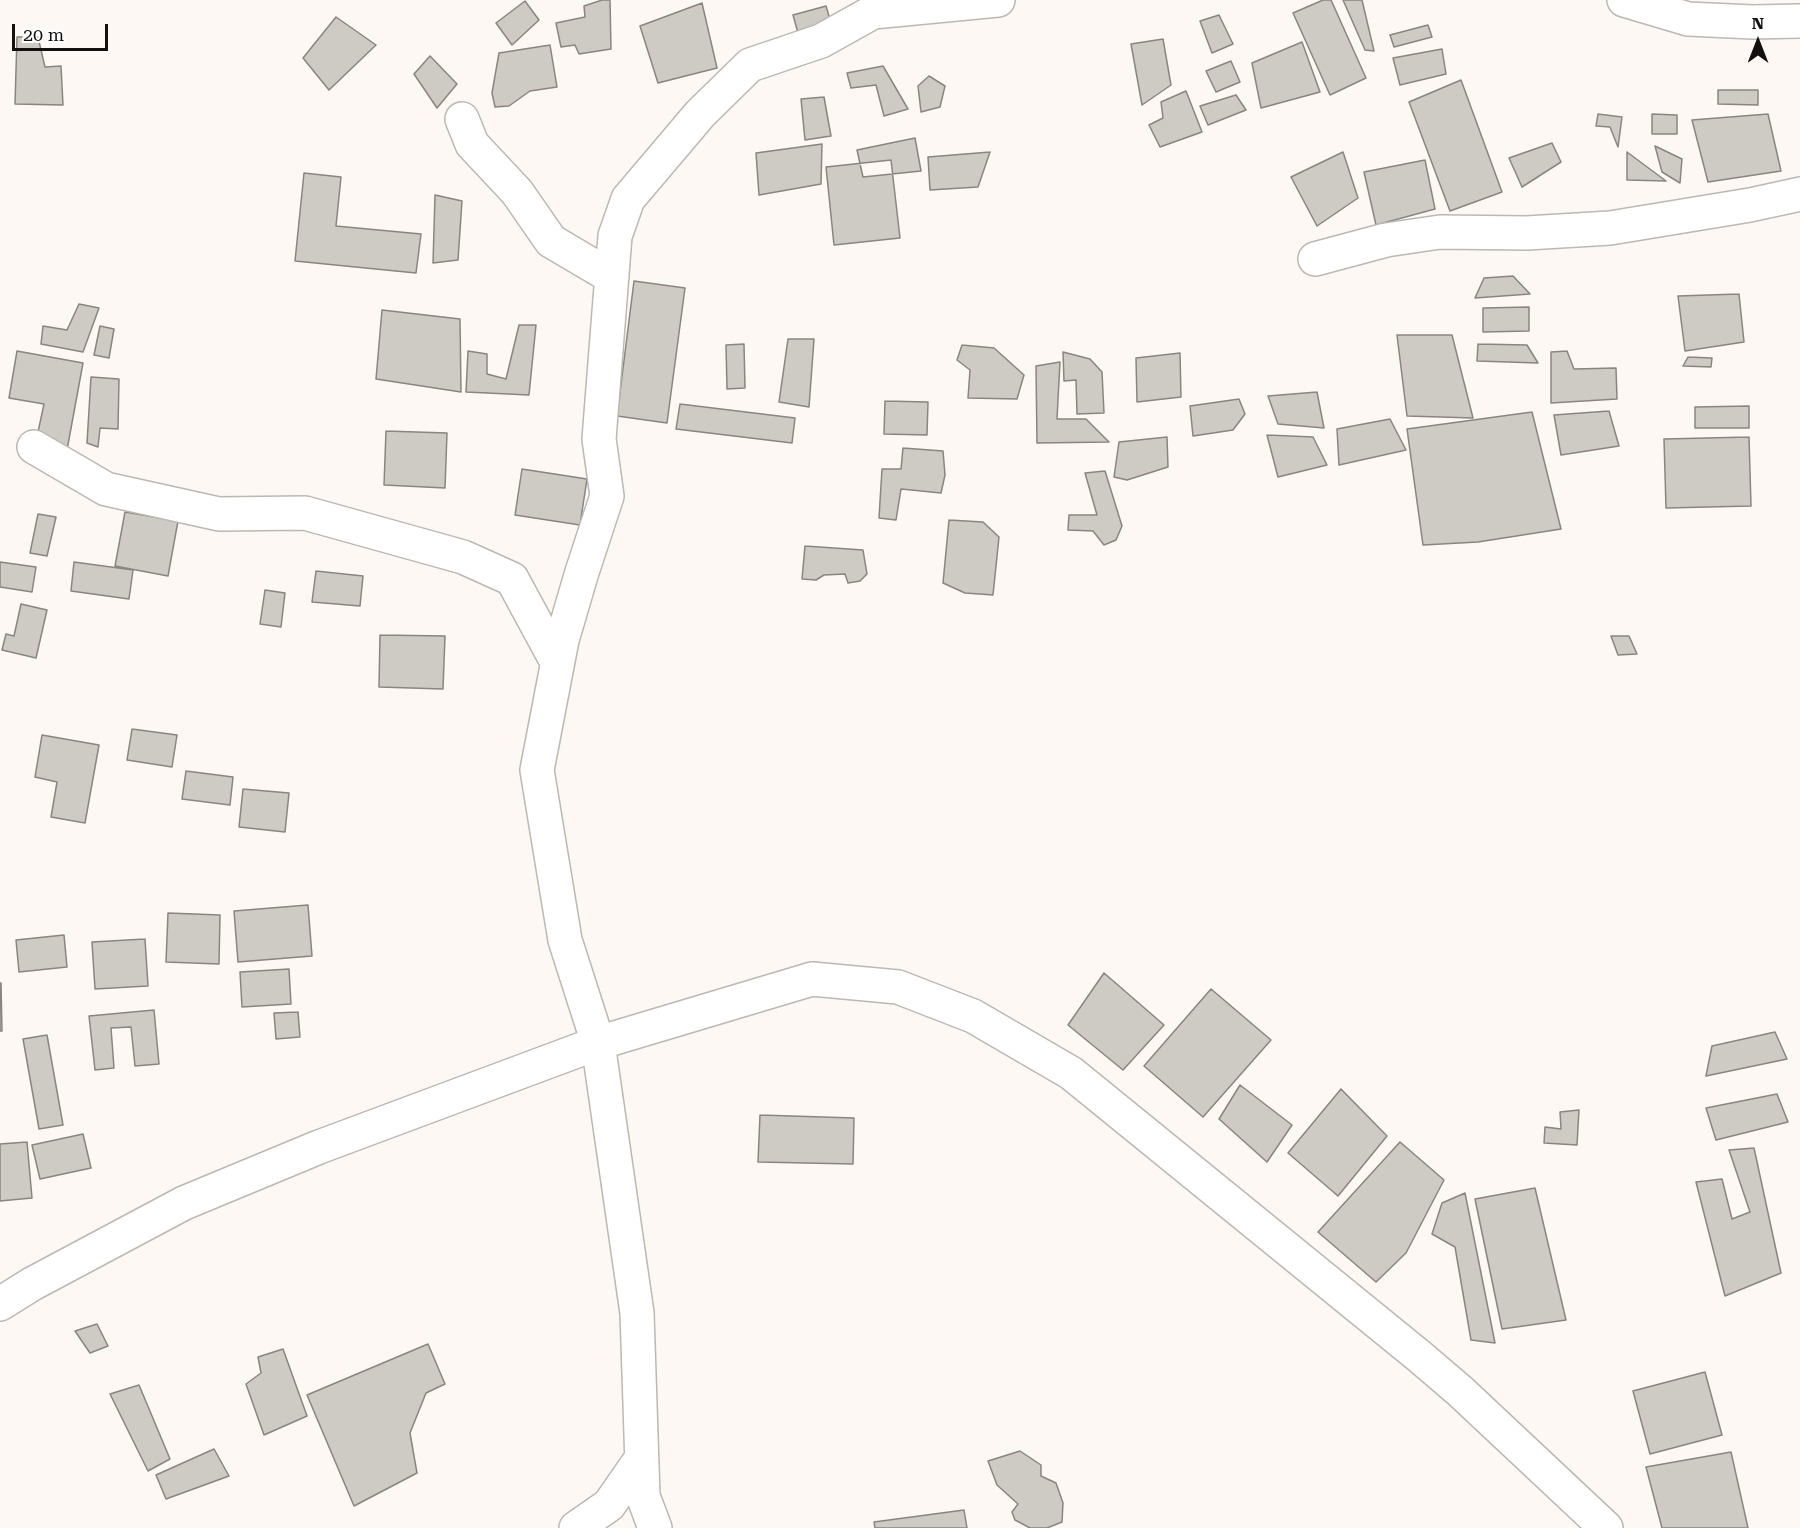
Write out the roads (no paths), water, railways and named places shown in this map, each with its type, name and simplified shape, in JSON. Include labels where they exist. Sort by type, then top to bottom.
[{"type":"street","points":[[656,1528],[643,1496],[637,1313],[598,1043],[565,940],[537,771],[557,662],[582,572],[607,496],[599,439],[615,236],[628,199],[700,114],[750,64],[820,40],[873,12],[998,0]]},
{"type":"street","points":[[1624,0],[1688,19],[1753,22],[1800,21]]},
{"type":"street","points":[[462,119],[472,144],[517,192],[551,241],[612,277]]},
{"type":"street","points":[[1315,259],[1386,240],[1440,232],[1527,233],[1610,228],[1749,205],[1800,194]]},
{"type":"street","points":[[34,447],[106,489],[219,514],[305,513],[464,557],[512,579],[557,662]]},
{"type":"street","points":[[0,1304],[184,1203],[319,1147],[598,1043],[812,979],[898,987],[973,1016],[1071,1073],[1419,1356],[1460,1391],[1606,1528]]},
{"type":"street","points":[[576,1528],[609,1505],[641,1459]]}]
